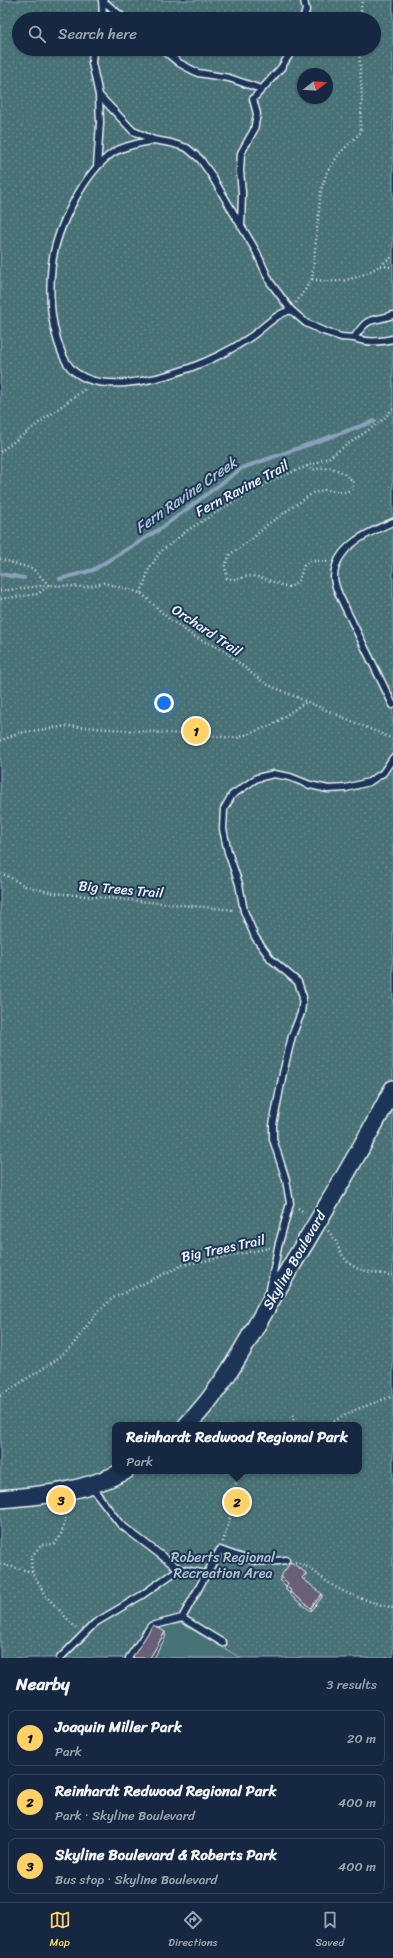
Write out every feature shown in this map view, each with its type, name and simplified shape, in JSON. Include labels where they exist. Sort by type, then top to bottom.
[{"type":"main road","name":"Skyline Boulevard","points":[[189,1422],[216,1389],[267,1306],[365,1141],[393,1089]]},
{"type":"main road","points":[[0,1499],[61,1494],[118,1474]]},
{"type":"lane","points":[[102,0],[103,12]]},
{"type":"lane","points":[[102,0],[117,12]]},
{"type":"lane","points":[[304,0],[305,12]]},
{"type":"lane","points":[[92,56],[92,63],[99,95],[100,123],[97,167]]},
{"type":"lane","points":[[170,56],[179,63],[198,73],[228,78],[261,88]]},
{"type":"lane","points":[[241,226],[241,153],[254,130],[257,114],[253,100],[261,88],[280,68],[288,56]]},
{"type":"lane","points":[[99,95],[133,131],[154,140],[171,142],[187,148],[200,159],[210,173],[241,226],[270,282],[291,310],[306,323],[341,337],[354,338],[362,341],[373,342],[393,339]]},
{"type":"lane","points":[[154,140],[131,145],[114,152],[97,167],[77,194],[63,226],[52,262],[51,286],[53,322],[62,355],[78,374],[94,381],[125,383],[145,380],[200,365],[233,349],[250,338],[282,312],[291,310]]},
{"type":"lane","points":[[354,338],[364,324],[373,319],[393,315]]},
{"type":"lane","points":[[393,522],[376,530],[346,548],[337,564],[334,578],[339,595],[365,644],[393,705]]},
{"type":"lane","points":[[267,1306],[278,1247],[290,1203],[286,1180],[273,1139],[273,1125],[292,1036],[301,1013],[303,996],[298,982],[271,959],[255,937],[244,911],[239,884],[228,852],[223,829],[224,810],[232,795],[257,778],[274,774],[290,777],[310,785],[328,789],[346,788],[369,782],[383,773],[393,758]]},
{"type":"lane","points":[[90,1485],[120,1524],[179,1569],[207,1574]]},
{"type":"lane","points":[[182,1618],[220,1550],[244,1559],[266,1563],[286,1560]]},
{"type":"lane","points":[[60,1658],[95,1623],[142,1595],[179,1569]]},
{"type":"lane","points":[[129,1658],[151,1626],[182,1618],[224,1643]]},
{"type":"path","points":[[361,12],[362,0]]},
{"type":"path","points":[[291,310],[312,279],[316,228],[321,190],[325,178],[339,154],[360,133],[362,98],[359,56]]},
{"type":"path","points":[[312,279],[327,282],[346,280],[363,275],[380,266],[393,256]]},
{"type":"path","points":[[380,266],[393,267]]},
{"type":"path","points":[[0,452],[94,381]]},
{"type":"path","name":"Fern Ravine Trail","points":[[141,593],[149,569],[160,552],[188,530],[265,484],[328,458],[380,422],[393,409]]},
{"type":"path","points":[[307,466],[312,470],[327,466],[337,469],[353,481],[353,489],[345,492],[325,490],[313,493],[268,524],[252,539],[230,554],[225,566],[227,578],[237,581],[254,576],[290,587],[297,584],[301,577],[301,570],[308,562],[337,564]]},
{"type":"path","points":[[0,559],[33,569],[49,585]]},
{"type":"path","name":"Orchard Trail","points":[[49,585],[85,586],[104,583],[141,593],[169,619],[195,637],[223,650],[264,683],[393,739]]},
{"type":"path","points":[[0,590],[49,585]]},
{"type":"path","points":[[0,599],[38,594],[49,585]]},
{"type":"path","points":[[0,741],[18,733],[68,726],[237,738],[272,725],[304,703],[308,703]]},
{"type":"path","name":"Big Trees Trail","points":[[0,874],[6,875],[25,886],[54,893],[244,911]]},
{"type":"path","points":[[290,1203],[317,1221],[335,1238],[346,1260],[356,1268],[393,1276]]},
{"type":"path","name":"Big Trees Trail","points":[[0,1396],[53,1362],[72,1346],[98,1311],[113,1298],[183,1265],[278,1247]]},
{"type":"path","points":[[333,1422],[355,1410],[393,1396]]},
{"type":"path","points":[[293,1415],[294,1422]]},
{"type":"path","points":[[220,1550],[230,1517],[230,1496],[238,1479],[244,1474]]},
{"type":"path","points":[[61,1494],[66,1514],[63,1531],[55,1544],[41,1546],[31,1557],[32,1572],[45,1595],[83,1635]]},
{"type":"path","points":[[286,1560],[304,1564],[329,1584],[371,1602],[393,1608]]},
{"type":"path","points":[[0,1564],[32,1572]]},
{"type":"green space","name":"Roberts Regional Recreation Area","points":[[0,0],[393,0],[393,1658],[0,1658]]},
{"type":"green space","points":[[181,1623],[241,1658],[133,1658],[150,1629]]},
{"type":"building","points":[[291,1562],[306,1573],[302,1578],[322,1594],[311,1608],[290,1592],[291,1590],[286,1587],[288,1583],[280,1577]]},
{"type":"building","points":[[153,1625],[165,1632],[150,1658],[132,1658]]},
{"type":"waterway","name":"Fern Ravine Creek","points":[[60,579],[93,570],[160,529],[242,468],[375,421]]},
{"type":"waterway","name":"Fern Ravine Creek","points":[[0,574],[24,578]]},
{"type":"place","name":"Joaquin Miller Park","points":[[196,731]]},
{"type":"place","name":"Skyline Boulevard & Roberts Park","points":[[61,1500]]},
{"type":"place","name":"Reinhardt Redwood Regional Park","points":[[237,1502]]}]
